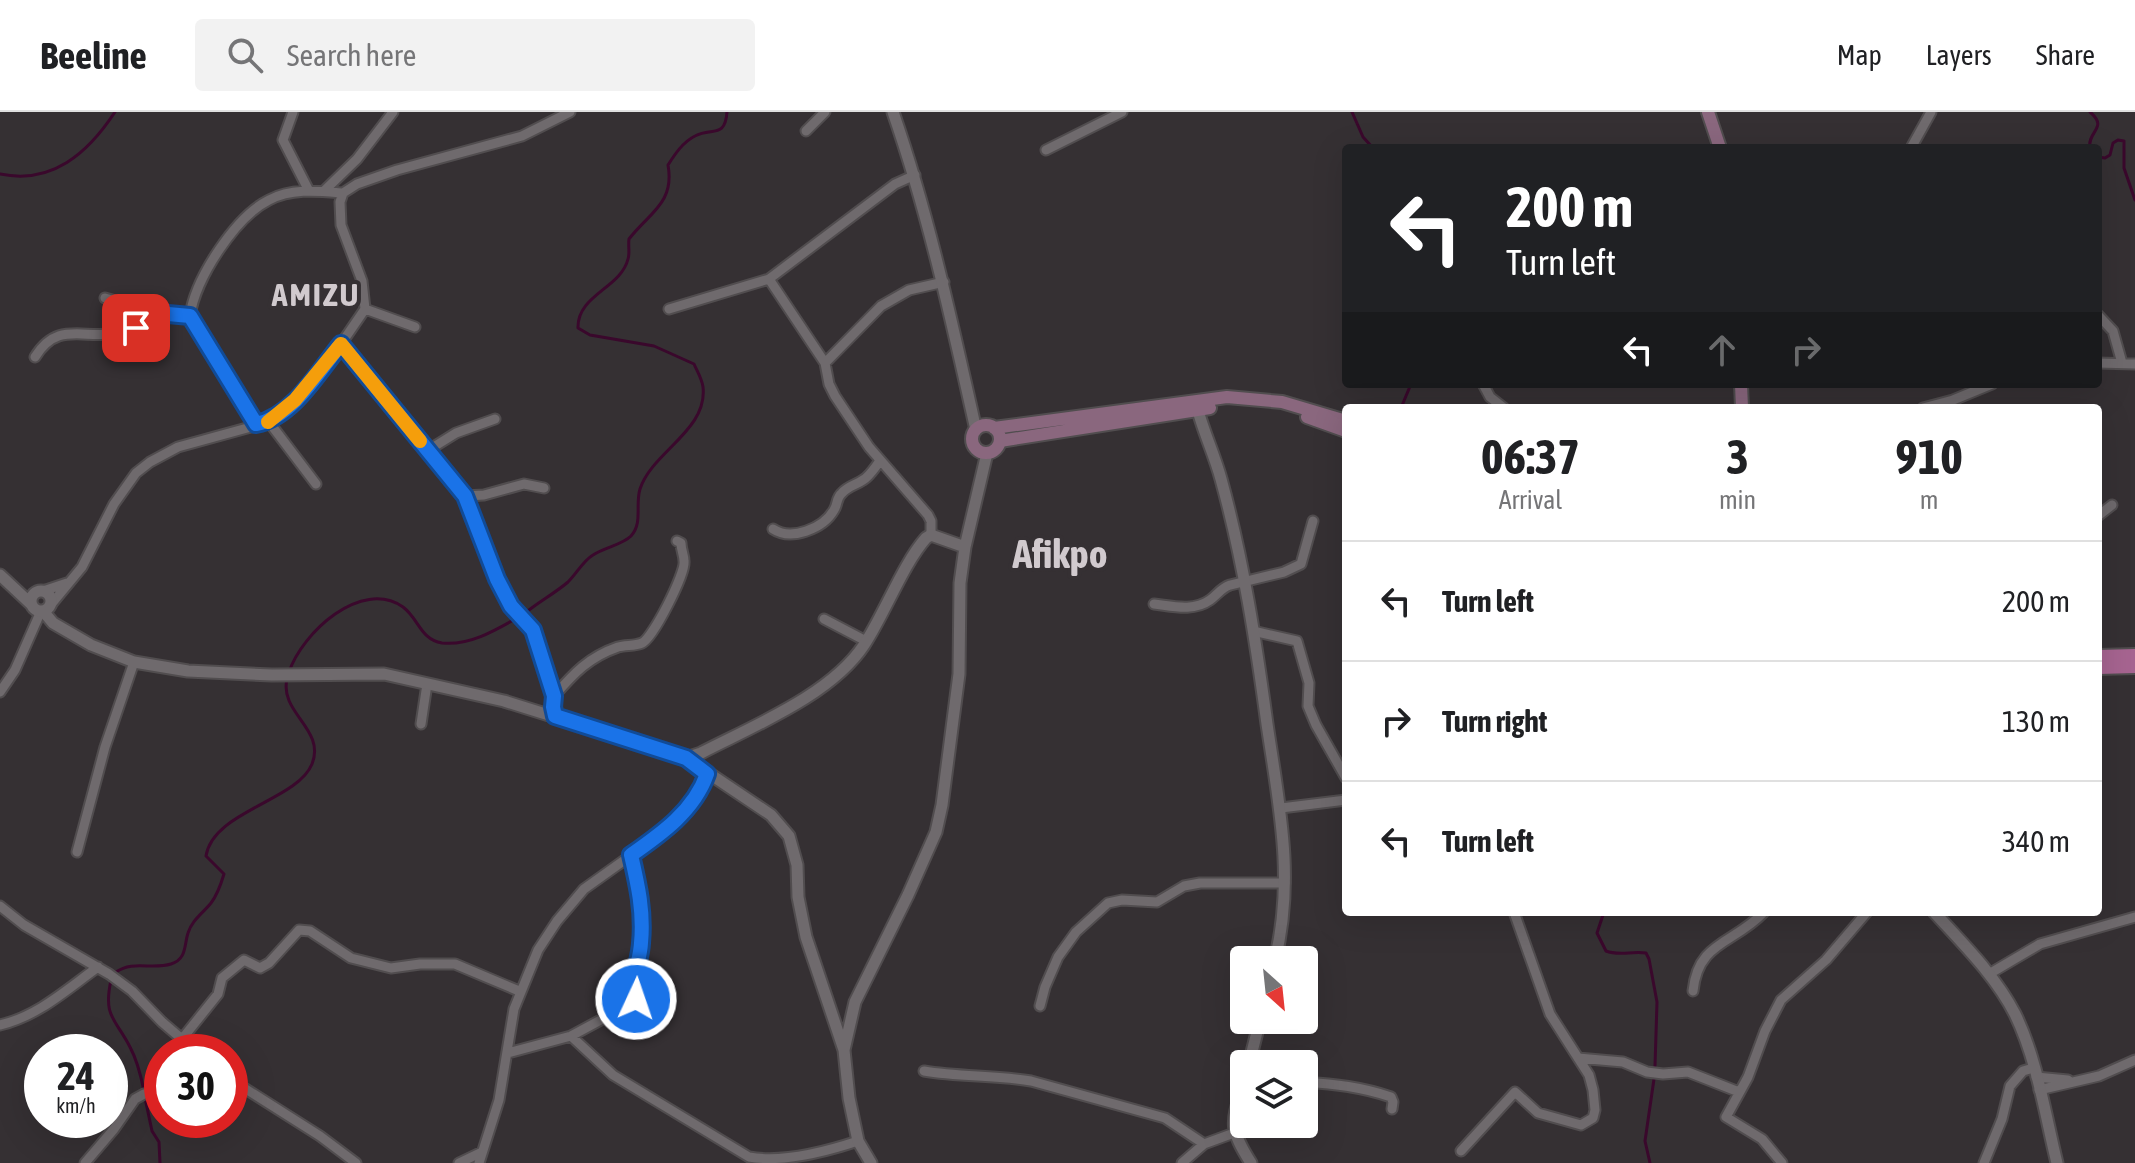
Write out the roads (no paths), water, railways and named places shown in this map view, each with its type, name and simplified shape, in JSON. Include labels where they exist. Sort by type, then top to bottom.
[{"type":"main road","points":[[1708,112],[1719,144]]},
{"type":"main road","points":[[1000,441],[1196,406],[1227,397],[1282,402],[1342,420]]},
{"type":"main road","points":[[1000,441],[996,449],[987,453],[974,446],[972,440],[976,430],[985,426],[994,428],[1196,406],[1250,405],[1313,419],[1342,430]]},
{"type":"main road","points":[[994,428],[1000,441]]},
{"type":"main road","points":[[2102,657],[2135,656]]},
{"type":"main road","points":[[2102,667],[2135,666]]},
{"type":"street","points":[[293,112],[283,140],[308,189]]},
{"type":"street","points":[[324,191],[357,159],[393,112]]},
{"type":"street","points":[[256,424],[190,316],[195,290],[222,246],[247,216],[270,199],[308,189],[343,193],[357,184],[397,170],[522,136],[556,114],[570,112]]},
{"type":"street","points":[[806,131],[825,112]]},
{"type":"street","points":[[893,112],[915,175],[944,282],[976,430]]},
{"type":"street","points":[[1046,150],[1122,112]]},
{"type":"street","points":[[1913,144],[1931,112]]},
{"type":"street","points":[[669,309],[769,279],[895,184],[915,175]]},
{"type":"street","points":[[41,608],[82,567],[114,504],[136,473],[178,447],[269,422],[295,400],[341,344],[365,309],[362,281],[341,225],[340,202],[343,193]]},
{"type":"street","points":[[686,758],[713,748],[798,702],[847,667],[866,641],[919,546],[931,535],[928,515],[880,461],[835,396],[825,363],[769,279]]},
{"type":"street","points":[[825,363],[881,306],[909,290],[944,282]]},
{"type":"street","points":[[105,298],[157,313],[190,316]]},
{"type":"street","points":[[365,309],[415,327]]},
{"type":"street","points":[[35,357],[47,341],[57,335],[122,333],[136,328],[157,313]]},
{"type":"street","points":[[2102,319],[2113,331],[2122,363]]},
{"type":"street","points":[[341,344],[465,496],[497,579],[517,612],[533,630],[554,696],[555,716]]},
{"type":"street","points":[[2102,363],[2135,364]]},
{"type":"street","points":[[1485,388],[1499,404]]},
{"type":"street","points":[[1938,404],[1982,388]]},
{"type":"street","points":[[1196,406],[1220,477],[1243,581],[1281,808],[1285,883],[1277,946]]},
{"type":"street","points":[[427,451],[456,433],[495,419]]},
{"type":"street","points":[[269,422],[316,484]]},
{"type":"street","points":[[844,1050],[854,1006],[908,895],[939,819],[959,674],[958,632],[965,547],[987,453]]},
{"type":"street","points":[[773,529],[792,535],[818,525],[835,509],[838,496],[849,486],[866,479],[880,461]]},
{"type":"street","points":[[465,496],[484,495],[524,484],[544,488]]},
{"type":"street","points":[[2102,513],[2112,505]]},
{"type":"street","points":[[1154,604],[1193,608],[1203,605],[1222,588],[1284,572],[1301,564],[1313,521]]},
{"type":"street","points":[[931,535],[965,547]]},
{"type":"street","points":[[554,696],[578,668],[597,654],[627,644],[641,644],[649,638],[668,606],[684,564],[681,543],[677,541]]},
{"type":"street","points":[[0,575],[41,608]]},
{"type":"street","points":[[53,623],[31,596],[67,583]]},
{"type":"street","points":[[0,692],[15,670],[41,608],[51,597],[40,591],[17,589]]},
{"type":"street","points":[[824,619],[866,641]]},
{"type":"street","points":[[36,625],[45,621],[53,623],[91,645],[134,662],[188,671],[288,675],[384,674],[504,701],[686,758],[771,815],[789,836],[797,865],[798,897],[806,937],[844,1050],[858,1141],[871,1163]]},
{"type":"street","points":[[1253,631],[1297,641],[1309,683],[1308,706],[1342,773]]},
{"type":"street","points":[[77,852],[105,747],[134,662]]},
{"type":"street","points":[[421,724],[427,684]]},
{"type":"street","points":[[479,1163],[499,1100],[514,1009],[538,950],[584,889],[668,829],[697,796],[707,774],[713,748]]},
{"type":"street","points":[[1281,808],[1342,800]]},
{"type":"street","points":[[508,1053],[571,1036],[636,999],[633,980],[641,945],[642,898],[631,855]]},
{"type":"street","points":[[1040,1006],[1058,957],[1076,932],[1108,903],[1122,900],[1157,902],[1184,886],[1200,883],[1285,883]]},
{"type":"street","points":[[0,906],[24,925],[98,967],[132,991],[177,1034]]},
{"type":"street","points":[[1461,1151],[1515,1092],[1538,1113],[1581,1125],[1588,1122],[1595,1110],[1589,1075],[1550,1014],[1515,916]]},
{"type":"street","points":[[1693,991],[1695,974],[1705,956],[1760,916]]},
{"type":"street","points":[[1782,1163],[1762,1139],[1726,1117],[1781,1000],[1826,960],[1864,916]]},
{"type":"street","points":[[1938,916],[1989,974],[2014,1012],[2024,1035],[2057,1163]]},
{"type":"street","points":[[1989,974],[2040,944],[2135,917]]},
{"type":"street","points":[[186,1034],[218,994],[222,978],[244,960],[260,968],[269,963],[299,930],[310,931],[351,958],[391,968],[455,964],[519,991]]},
{"type":"street","points":[[0,1025],[21,1020],[39,1010],[98,967]]},
{"type":"street","points":[[832,1013],[843,1014],[854,1006]]},
{"type":"street","points":[[571,1036],[613,1075],[749,1157],[763,1161],[781,1160],[858,1141]]},
{"type":"street","points":[[1578,1058],[1623,1062],[1647,1072],[1688,1072],[1739,1092]]},
{"type":"street","points":[[2039,1090],[2099,1076],[2135,1060]]},
{"type":"street","points":[[924,1071],[1031,1081],[1165,1118],[1204,1144]]},
{"type":"street","points":[[1984,1163],[2002,1119],[2010,1086],[2023,1071],[2076,1080]]},
{"type":"street","points":[[1318,1083],[1345,1084],[1391,1097],[1392,1109]]},
{"type":"street","points":[[85,1163],[135,1099],[144,1094]]},
{"type":"street","points":[[248,1095],[320,1136],[356,1163]]},
{"type":"street","points":[[1182,1163],[1204,1144],[1230,1134]]},
{"type":"street","points":[[1237,1138],[1251,1163]]},
{"type":"street","points":[[459,1163],[482,1152]]},
{"type":"waterway","points":[[0,174],[36,175],[67,162],[93,141],[115,112]]},
{"type":"waterway","points":[[524,614],[568,582],[589,558],[631,536],[637,525],[640,489],[646,476],[697,416],[703,387],[694,364],[654,346],[590,335],[578,328],[584,307],[624,269],[629,257],[629,239],[664,198],[668,189],[668,165],[673,157],[691,139],[724,126],[727,112]]},
{"type":"waterway","points":[[1352,112],[1369,144]]},
{"type":"waterway","points":[[2090,112],[2098,122],[2090,144]]},
{"type":"waterway","points":[[2102,158],[2110,155],[2113,143],[2124,141],[2124,168],[2135,200]]},
{"type":"waterway","points":[[1403,404],[1409,388]]},
{"type":"waterway","points":[[289,672],[306,641],[320,627],[335,614],[369,599],[387,600],[403,607],[424,633],[442,643],[472,640],[517,618]]},
{"type":"waterway","points":[[116,972],[129,967],[164,966],[180,959],[190,928],[213,900],[224,874],[206,856],[212,841],[223,828],[239,817],[290,788],[312,764],[315,752],[313,741],[290,702],[286,691],[287,679]]},
{"type":"waterway","points":[[1603,916],[1597,933],[1606,951],[1646,953],[1649,959],[1657,1002],[1655,1066]]},
{"type":"waterway","points":[[111,980],[110,1010],[135,1057],[144,1091]]},
{"type":"waterway","points":[[1650,1163],[1645,1141],[1654,1079]]},
{"type":"waterway","points":[[156,1138],[160,1163]]},
{"type":"district","name":"AMIZU","points":[[316,295]]},
{"type":"district","name":"Afikpo","points":[[1060,554]]}]
